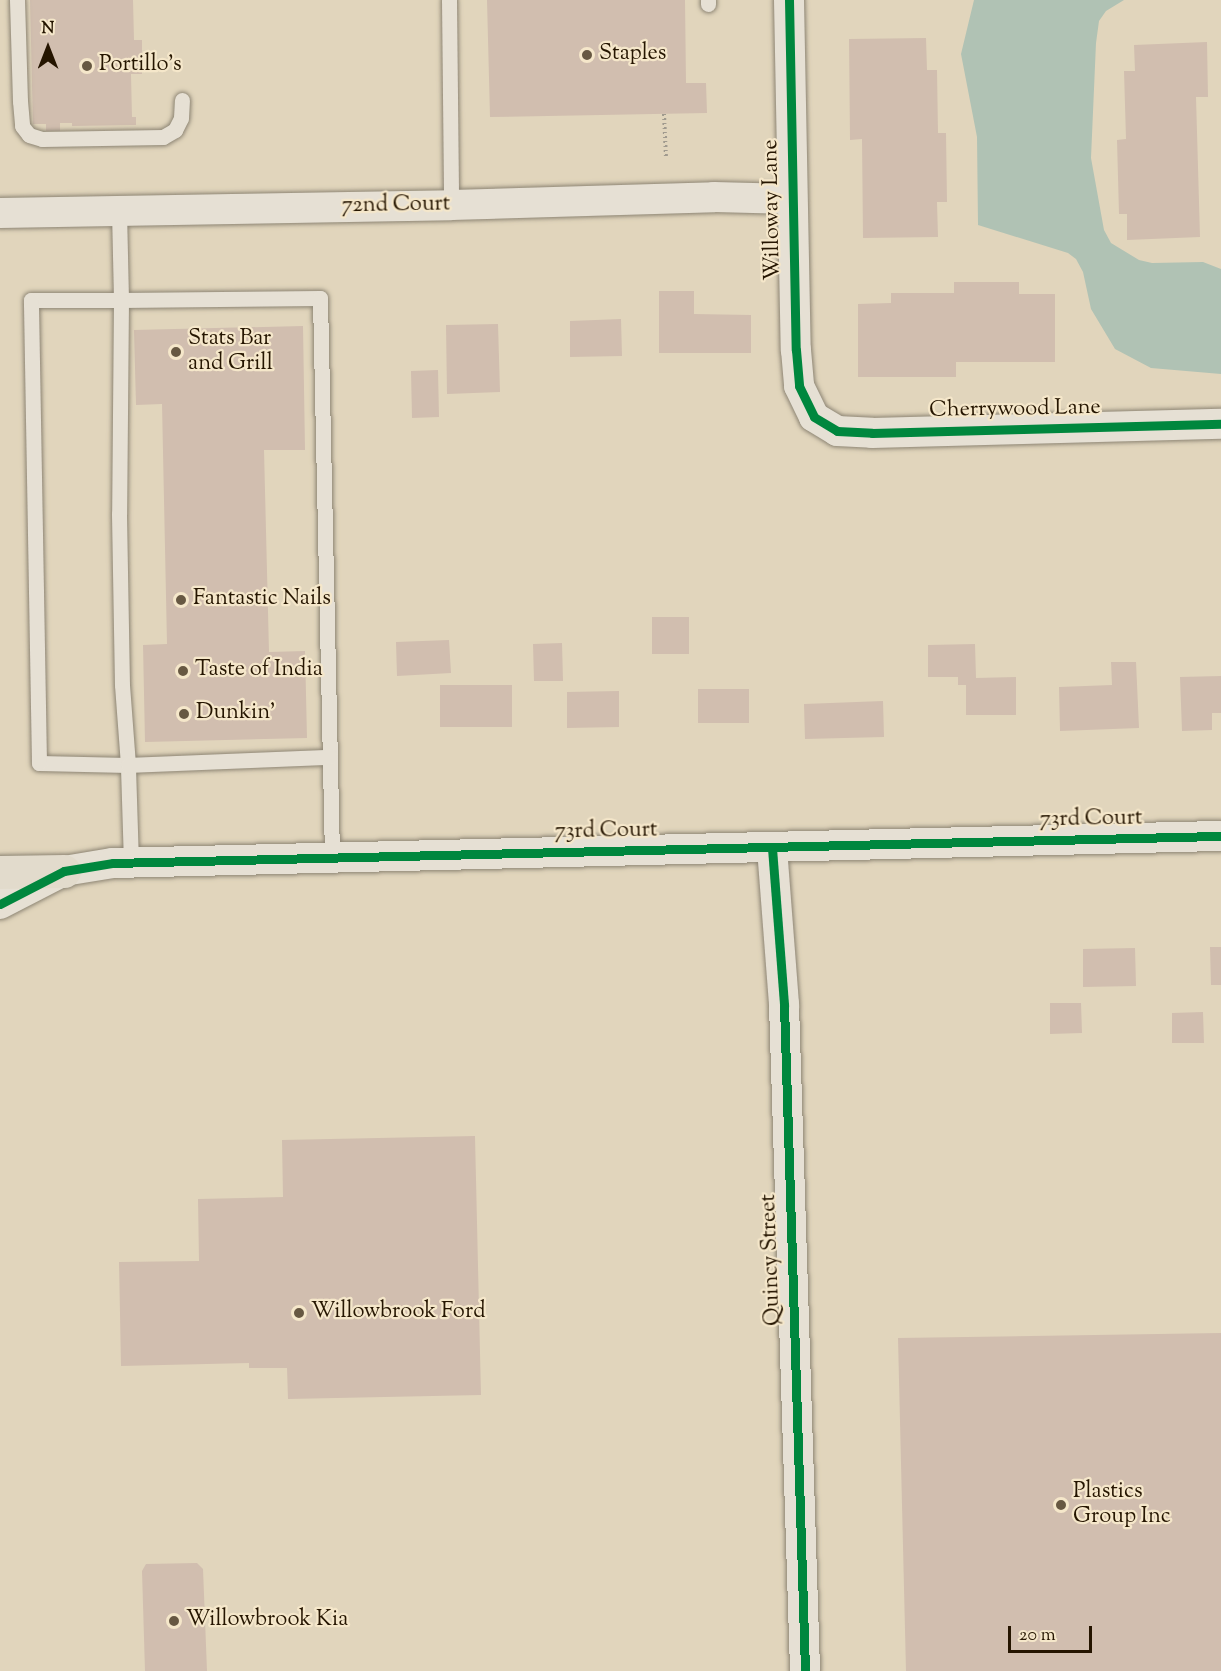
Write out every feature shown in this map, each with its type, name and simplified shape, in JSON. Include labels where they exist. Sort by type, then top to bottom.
[{"type":"highway","points":[[0,872],[64,871]]},
{"type":"street","name":"Willoway Lane","points":[[789,0],[796,350],[799,386],[814,417]]},
{"type":"street","name":"72nd Court","points":[[0,213],[451,205],[714,197],[792,199]]},
{"type":"street","name":"Cherrywood Lane","points":[[814,417],[837,431],[872,433],[1221,424]]},
{"type":"street","name":"73rd Court","points":[[0,904],[64,871],[131,863],[1221,836]]},
{"type":"street","name":"Quincy Street","points":[[772,848],[784,1005],[805,1671]]},
{"type":"lane","points":[[17,0],[22,126],[29,135],[42,140],[163,137],[175,130],[181,118],[182,100]]},
{"type":"lane","points":[[449,0],[451,205]]},
{"type":"lane","points":[[119,211],[121,300],[119,525],[122,686],[128,765],[131,863]]},
{"type":"lane","points":[[330,757],[128,765],[39,763],[31,300],[320,297],[330,757],[332,858]]},
{"type":"path","points":[[664,114],[666,158]]},
{"type":"shaded area","points":[[974,0],[1124,0],[1106,11],[1099,21],[1096,43],[1091,158],[1104,230],[1111,243],[1139,260],[1152,263],[1203,262],[1221,269],[1221,374],[1151,368],[1115,349],[1091,309],[1083,272],[1076,259],[1068,253],[978,225],[977,137],[961,54]]},
{"type":"building","name":"Portillo's","points":[[30,0],[133,0],[134,40],[142,40],[142,74],[131,74],[132,117],[136,117],[136,125],[72,126],[72,123],[60,123],[60,131],[46,131],[46,124],[33,124]]},
{"type":"building","name":"Staples","points":[[487,0],[685,0],[686,83],[706,83],[707,113],[490,117]]},
{"type":"building","points":[[926,38],[927,70],[937,70],[938,133],[946,133],[947,202],[937,202],[938,237],[863,238],[862,139],[850,140],[849,39]]},
{"type":"building","points":[[1207,42],[1208,97],[1196,97],[1200,237],[1127,240],[1127,214],[1119,214],[1117,140],[1126,139],[1124,71],[1135,71],[1134,45]]},
{"type":"building","points":[[954,282],[1019,282],[1019,294],[1055,294],[1055,362],[956,362],[956,377],[858,377],[858,304],[891,303],[891,293],[954,293]]},
{"type":"building","points":[[659,291],[694,291],[694,314],[751,315],[751,353],[659,353]]},
{"type":"building","points":[[621,319],[622,356],[570,357],[570,321]]},
{"type":"building","points":[[498,324],[500,392],[447,394],[446,325]]},
{"type":"building","points":[[303,326],[305,450],[264,450],[269,652],[305,651],[307,738],[145,742],[143,645],[167,644],[162,404],[136,405],[134,330]]},
{"type":"building","points":[[438,370],[439,417],[412,418],[411,371]]},
{"type":"building","points":[[652,617],[689,617],[689,654],[652,654]]},
{"type":"building","points":[[449,640],[451,673],[397,676],[396,642]]},
{"type":"building","points":[[562,643],[563,681],[534,681],[533,644]]},
{"type":"building","points":[[975,644],[976,678],[1016,677],[1016,715],[966,715],[966,685],[958,685],[958,677],[928,677],[928,645]]},
{"type":"building","points":[[1111,662],[1136,662],[1139,728],[1060,731],[1059,687],[1112,685]]},
{"type":"building","points":[[1221,676],[1221,713],[1212,713],[1212,730],[1182,731],[1180,677]]},
{"type":"building","points":[[440,685],[512,685],[512,727],[440,727]]},
{"type":"building","points":[[698,689],[749,689],[749,723],[698,723]]},
{"type":"building","points":[[619,691],[619,727],[567,728],[567,692]]},
{"type":"building","points":[[883,701],[884,737],[805,739],[804,704]]},
{"type":"building","points":[[1210,947],[1221,947],[1221,985],[1211,985]]},
{"type":"building","points":[[1135,948],[1136,986],[1083,987],[1083,949]]},
{"type":"building","points":[[1050,1003],[1081,1003],[1082,1033],[1050,1034]]},
{"type":"building","points":[[1203,1012],[1204,1043],[1172,1043],[1172,1013]]},
{"type":"building","name":"Willowbrook Ford","points":[[475,1136],[481,1395],[288,1399],[287,1368],[249,1368],[249,1363],[121,1366],[119,1262],[199,1261],[198,1199],[283,1197],[282,1140]]},
{"type":"building","name":"Plastics Group Inc","points":[[1221,1333],[1221,1671],[906,1671],[898,1338]]},
{"type":"building","name":"Willowbrook Kia","points":[[197,1563],[203,1569],[207,1671],[145,1671],[142,1571],[146,1564]]},
{"type":"cycle path","points":[[789,0],[796,350],[799,386],[814,417],[837,431],[872,433],[1221,424]]},
{"type":"cycle path","points":[[0,904],[64,871],[113,863],[1221,836]]},
{"type":"cycle path","points":[[772,848],[784,1005],[805,1671]]},
{"type":"place","name":"Staples","points":[[587,55]]},
{"type":"place","name":"Portillo's","points":[[87,66]]},
{"type":"place","name":"Stats Bar and Grill","points":[[176,352]]},
{"type":"place","name":"Fantastic Nails","points":[[181,600]]},
{"type":"place","name":"Taste of India","points":[[183,671]]},
{"type":"place","name":"Dunkin'","points":[[184,714]]},
{"type":"place","name":"Willowbrook Ford","points":[[299,1313]]},
{"type":"place","name":"Plastics Group Inc","points":[[1061,1505]]},
{"type":"place","name":"Willowbrook Kia","points":[[174,1621]]}]
